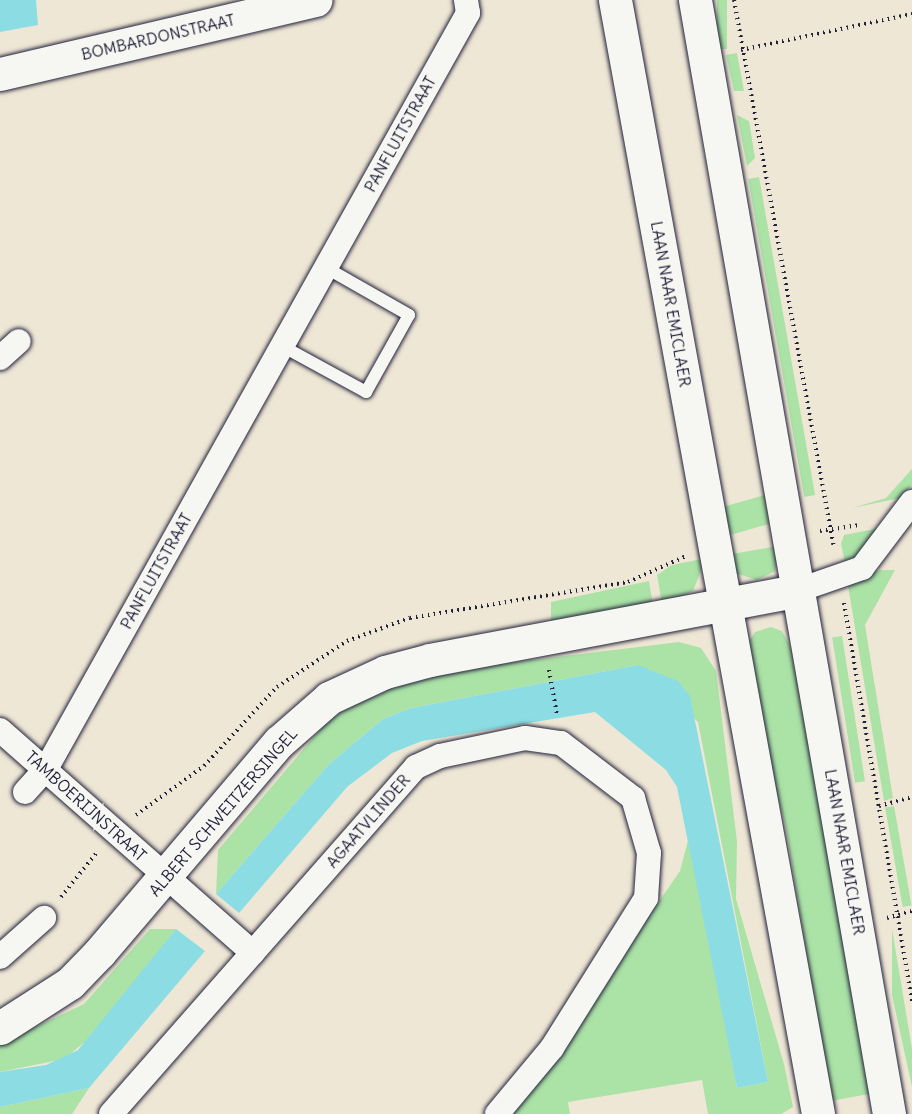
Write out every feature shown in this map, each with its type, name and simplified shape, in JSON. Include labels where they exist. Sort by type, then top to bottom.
[{"type":"street","name":"BOMBARDONSTRAAT","points":[[0,74],[315,0]]},
{"type":"street","name":"PANFLUITSTRAAT","points":[[25,792],[46,769],[468,12],[466,0]]},
{"type":"street","name":"LAAN NAAR EMICLAER","points":[[615,0],[818,1114]]},
{"type":"street","name":"LAAN NAAR EMICLAER","points":[[695,0],[889,1114]]},
{"type":"street","points":[[0,358],[19,341]]},
{"type":"street","points":[[726,608],[839,578],[877,553],[912,502]]},
{"type":"street","name":"ALBERT SCHWEITZERSINGEL","points":[[0,1028],[70,983],[165,877],[279,742],[329,698],[385,672],[430,660],[726,608]]},
{"type":"street","name":"TAMBOERIJNSTRAAT","points":[[0,730],[253,953]]},
{"type":"street","name":"AGAATVLINDER","points":[[111,1114],[416,767],[440,756],[525,738],[561,743],[633,798],[650,853],[646,898],[552,1048],[497,1114]]},
{"type":"street","points":[[0,957],[44,918]]},
{"type":"lane","points":[[282,346],[366,392],[410,315],[326,267]]},
{"type":"path","points":[[734,0],[839,578],[912,1001]]},
{"type":"path","points":[[705,56],[912,14]]},
{"type":"path","points":[[549,667],[557,721]]},
{"type":"path","points":[[879,806],[912,797]]},
{"type":"path","points":[[883,919],[912,911]]},
{"type":"green space","points":[[717,0],[727,0],[727,49],[717,49]]},
{"type":"green space","points":[[737,53],[744,91],[734,91],[726,55]]},
{"type":"green space","points":[[737,115],[749,121],[755,158],[747,166]]},
{"type":"green space","points":[[759,177],[815,495],[804,497],[748,179]]},
{"type":"green space","points":[[912,469],[912,485],[900,498],[852,508],[886,498]]},
{"type":"green space","points":[[768,494],[776,522],[727,536],[719,508]]},
{"type":"green space","points":[[880,528],[869,548],[845,562],[841,544],[844,535]]},
{"type":"green space","points":[[778,546],[775,571],[757,580],[735,573],[726,555]]},
{"type":"green space","points":[[706,558],[693,591],[662,604],[657,575],[672,565]]},
{"type":"green space","points":[[880,570],[895,570],[865,625],[893,798],[884,801],[848,586]]},
{"type":"green space","points":[[649,581],[653,606],[551,624],[551,602]]},
{"type":"green space","points":[[771,627],[782,631],[791,648],[874,1093],[831,1101],[785,823],[759,730],[746,646],[755,632]]},
{"type":"green space","points":[[842,636],[865,781],[855,783],[832,638]]},
{"type":"green space","points":[[679,642],[701,648],[716,671],[737,841],[736,899],[784,1064],[793,1107],[781,1114],[708,1114],[702,1080],[568,1102],[570,1114],[513,1114],[680,871],[690,833],[737,1088],[768,1082],[698,722],[638,665],[411,708],[383,719],[329,764],[216,894],[218,850],[325,724],[355,702],[426,673]]},
{"type":"green space","points":[[894,806],[912,905],[903,907],[885,808]]},
{"type":"green space","points":[[150,929],[176,929],[97,1032],[64,1059],[0,1072],[0,1044],[84,1004]]},
{"type":"green space","points":[[892,929],[912,1049],[912,1087],[892,995]]},
{"type":"green space","points":[[89,1088],[72,1114],[0,1114],[0,1107]]},
{"type":"water","points":[[0,0],[36,0],[38,25],[0,32]]},
{"type":"water","points":[[638,665],[678,681],[690,696],[768,1082],[737,1088],[677,787],[666,770],[595,712],[422,741],[392,753],[347,787],[239,913],[216,894],[329,764],[383,719],[411,708]]},
{"type":"water","points":[[176,929],[205,951],[89,1088],[0,1107],[0,1072],[46,1065],[78,1050]]}]
